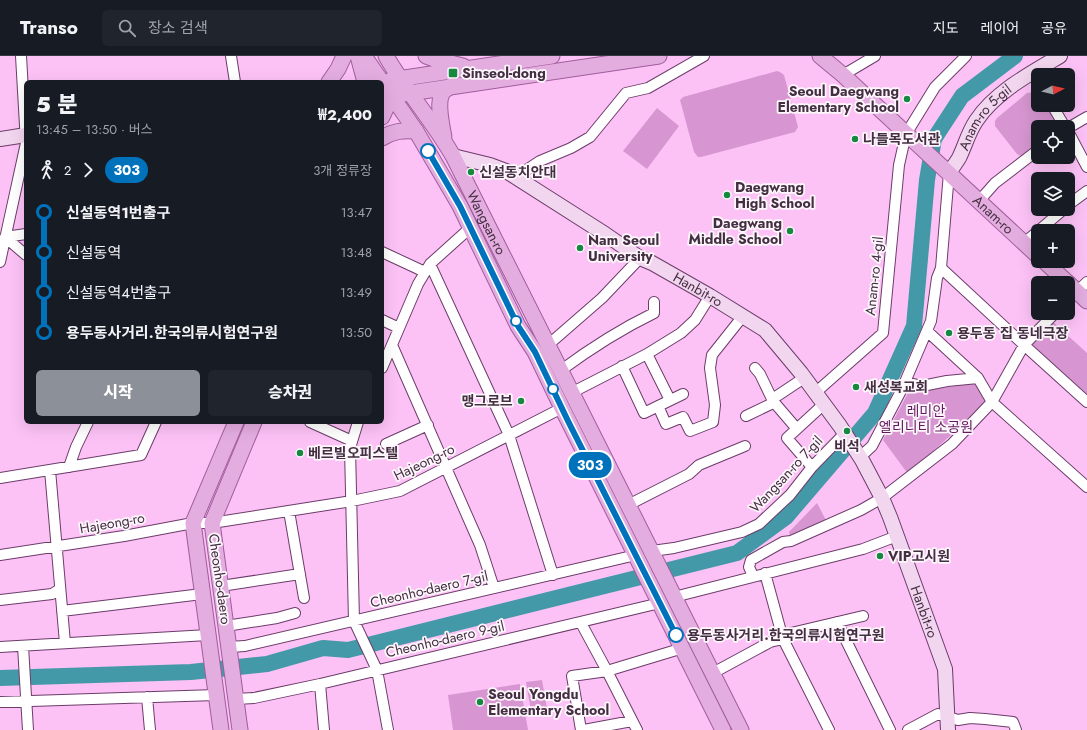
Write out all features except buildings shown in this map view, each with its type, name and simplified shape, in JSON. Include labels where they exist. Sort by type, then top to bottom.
[{"type":"main road","points":[[330,80],[344,56]]},
{"type":"main road","points":[[358,56],[364,80]]},
{"type":"main road","points":[[426,56],[473,68]]},
{"type":"main road","points":[[387,96],[415,98],[473,68],[552,56]]},
{"type":"main road","points":[[384,81],[417,76],[450,79],[659,56]]},
{"type":"main road","points":[[826,59],[906,134]]},
{"type":"main road","name":"Wangsan-ro","points":[[388,60],[454,156],[571,393],[653,553],[665,595]]},
{"type":"main road","name":"Wangsan-ro","points":[[367,61],[379,80]]},
{"type":"main road","points":[[384,109],[387,96],[400,78]]},
{"type":"main road","points":[[445,142],[440,98],[450,79]]},
{"type":"main road","name":"Wangsan-ro","points":[[387,96],[416,131],[460,206],[518,326],[535,352],[637,557],[665,595]]},
{"type":"main road","points":[[384,137],[397,131],[416,131]]},
{"type":"main road","name":"Anam-ro","points":[[906,134],[1031,250]]},
{"type":"main road","points":[[1052,268],[1076,290]]},
{"type":"main road","name":"Cheonho-daero","points":[[216,695],[192,523],[235,424]]},
{"type":"main road","name":"Cheonho-daero","points":[[236,699],[212,523],[253,424]]},
{"type":"main road","points":[[665,595],[683,648],[723,730]]},
{"type":"main road","points":[[665,595],[711,674],[741,730]]},
{"type":"main road","points":[[216,695],[221,730]]},
{"type":"main road","points":[[236,699],[240,730]]},
{"type":"street","points":[[21,56],[24,106]]},
{"type":"street","points":[[231,56],[235,80]]},
{"type":"street","points":[[518,179],[525,171],[540,161],[571,148],[590,137],[626,92],[648,88],[704,56]]},
{"type":"street","points":[[843,75],[875,56]]},
{"type":"street","name":"Anam-ro 4-gil","points":[[815,393],[883,333],[899,165],[906,134],[935,87],[966,56]]},
{"type":"street","name":"Anam-ro 5-gil","points":[[1046,68],[1060,56]]},
{"type":"street","name":"Anam-ro 5-gil","points":[[949,173],[959,158],[975,122],[985,109],[1004,92],[1031,79]]},
{"type":"street","points":[[1075,124],[1087,117]]},
{"type":"street","points":[[0,139],[24,139]]},
{"type":"street","points":[[0,146],[24,140]]},
{"type":"street","points":[[1075,144],[1087,167]]},
{"type":"street","points":[[0,262],[24,148]]},
{"type":"street","points":[[979,201],[995,183],[1031,155]]},
{"type":"street","name":"Hanbit-ro","points":[[454,156],[490,165],[506,171],[640,258],[652,263],[710,296],[765,330],[804,378],[845,433],[860,456],[882,498],[945,670],[948,723]]},
{"type":"street","points":[[860,456],[872,446],[905,382],[931,321],[937,278],[942,268],[949,173]]},
{"type":"street","points":[[1075,200],[1087,191]]},
{"type":"street","points":[[1024,243],[1056,216]]},
{"type":"street","points":[[384,363],[418,284],[428,268],[470,228]]},
{"type":"street","points":[[5,237],[24,234]]},
{"type":"street","points":[[5,237],[24,252]]},
{"type":"street","points":[[384,253],[428,268],[509,435],[553,575]]},
{"type":"street","points":[[548,345],[602,298],[640,258]]},
{"type":"street","points":[[942,268],[1087,402]]},
{"type":"street","points":[[571,393],[647,354],[681,333],[695,320],[710,296]]},
{"type":"street","points":[[560,371],[593,347],[637,321],[654,313],[654,302]]},
{"type":"street","points":[[658,406],[666,424],[683,417],[690,431],[713,422],[715,405],[710,368],[712,355],[743,316]]},
{"type":"street","points":[[753,576],[749,567],[751,560],[783,542],[791,541],[861,510],[882,498],[952,444],[992,402],[1024,345],[1048,320]]},
{"type":"street","points":[[384,321],[399,328]]},
{"type":"street","points":[[927,331],[978,378],[992,402],[1087,487]]},
{"type":"street","points":[[392,345],[480,545],[494,588]]},
{"type":"street","points":[[647,354],[670,400]]},
{"type":"street","points":[[622,366],[644,413],[682,394]]},
{"type":"street","points":[[755,368],[760,374],[773,401],[797,429]]},
{"type":"street","points":[[746,416],[772,404],[774,398],[804,378]]},
{"type":"street","points":[[905,382],[922,386],[947,381],[978,378]]},
{"type":"street","points":[[812,467],[787,438],[824,404]]},
{"type":"street","name":"Hajeong-ro","points":[[0,555],[192,523],[212,523],[289,511],[400,491],[562,408]]},
{"type":"street","points":[[69,467],[76,447],[87,424]]},
{"type":"street","points":[[0,478],[141,455],[155,424]]},
{"type":"street","points":[[314,424],[352,441]]},
{"type":"street","points":[[357,424],[350,448],[352,500],[352,590],[355,623],[376,667],[388,730]]},
{"type":"street","points":[[386,444],[428,425]]},
{"type":"street","name":"Wangsan-ro 7-gil","points":[[653,553],[742,532],[759,524],[790,495],[812,467],[845,433]]},
{"type":"street","points":[[628,504],[689,474],[699,464],[745,446]]},
{"type":"street","points":[[50,470],[65,643]]},
{"type":"street","points":[[289,511],[304,598]]},
{"type":"street","name":"Cheonho-daero 9-gil","points":[[236,699],[254,698],[320,684],[376,667],[581,623],[665,595],[753,576],[864,549],[897,536]]},
{"type":"street","name":"Cheonho-daero 7-gil","points":[[229,648],[355,623],[494,588],[637,557]]},
{"type":"street","points":[[765,573],[783,639],[829,730]]},
{"type":"street","points":[[221,586],[300,574]]},
{"type":"street","points":[[0,600],[52,594],[60,589]]},
{"type":"street","name":"Cheonho-daero","points":[[62,611],[202,594]]},
{"type":"street","points":[[226,626],[277,618],[295,613]]},
{"type":"street","points":[[711,674],[770,642],[783,639],[791,633],[863,616]]},
{"type":"street","points":[[837,622],[890,730]]},
{"type":"street","points":[[581,623],[635,725],[584,730]]},
{"type":"street","points":[[0,647],[208,635]]},
{"type":"street","points":[[23,646],[28,730]]},
{"type":"street","points":[[581,730],[572,676],[607,671],[683,648]]},
{"type":"street","points":[[320,684],[324,730]]},
{"type":"street","points":[[0,702],[26,697],[147,697],[216,695]]},
{"type":"street","points":[[147,697],[150,730]]},
{"type":"street","points":[[908,730],[938,714],[948,723],[970,718],[985,719],[1014,726]]},
{"type":"green space","points":[[777,71],[784,75],[798,127],[795,132],[698,157],[694,152],[680,100],[683,97]]},
{"type":"green space","points":[[1031,92],[1031,112],[1050,112],[1055,120],[1031,120],[1031,151],[1026,155],[1020,156],[995,126],[995,121],[1027,93]]},
{"type":"green space","points":[[657,108],[679,126],[647,169],[623,151]]},
{"type":"green space","points":[[1053,322],[1087,353],[1087,396],[1032,344]]},
{"type":"green space","name":"레미안 엘리니티 소공원","points":[[975,383],[986,403],[908,474],[883,440],[908,393]]},
{"type":"green space","points":[[817,503],[828,524],[791,541],[789,532]]},
{"type":"green space","points":[[542,680],[547,709],[531,711],[526,682]]},
{"type":"green space","points":[[520,684],[528,730],[453,730],[448,695]]},
{"type":"waterway","points":[[0,678],[191,672],[267,664],[323,648],[348,650],[737,553],[786,517],[875,413],[914,326],[927,180],[934,139],[962,96],[1015,56]]},
{"type":"bus line","name":"303","points":[[428,151],[460,206],[518,326],[535,352],[568,421],[676,635]]},
{"type":"place","name":"Sinseol-dong","points":[[453,73]]},
{"type":"place","name":"Seoul Daegwang Elementary School","points":[[907,99]]},
{"type":"place","name":"나들목도서관","points":[[855,139]]},
{"type":"place","name":"신설동치안대","points":[[471,172]]},
{"type":"place","name":"Daegwang High School","points":[[727,195]]},
{"type":"place","name":"Daegwang Middle School","points":[[790,231]]},
{"type":"place","name":"Nam Seoul University","points":[[580,248]]},
{"type":"place","name":"용두동 집 동네극장","points":[[949,333]]},
{"type":"place","name":"새성복교회","points":[[856,387]]},
{"type":"place","name":"맹그로브","points":[[521,401]]},
{"type":"place","name":"비석","points":[[847,431]]},
{"type":"place","name":"베르빌오피스텔","points":[[300,453]]},
{"type":"place","name":"VIP고시원","points":[[880,556]]},
{"type":"place","name":"용두동사거리.한국의류시험연구원","points":[[676,635]]},
{"type":"place","name":"Seoul Yongdu Elementary School","points":[[480,702]]}]
